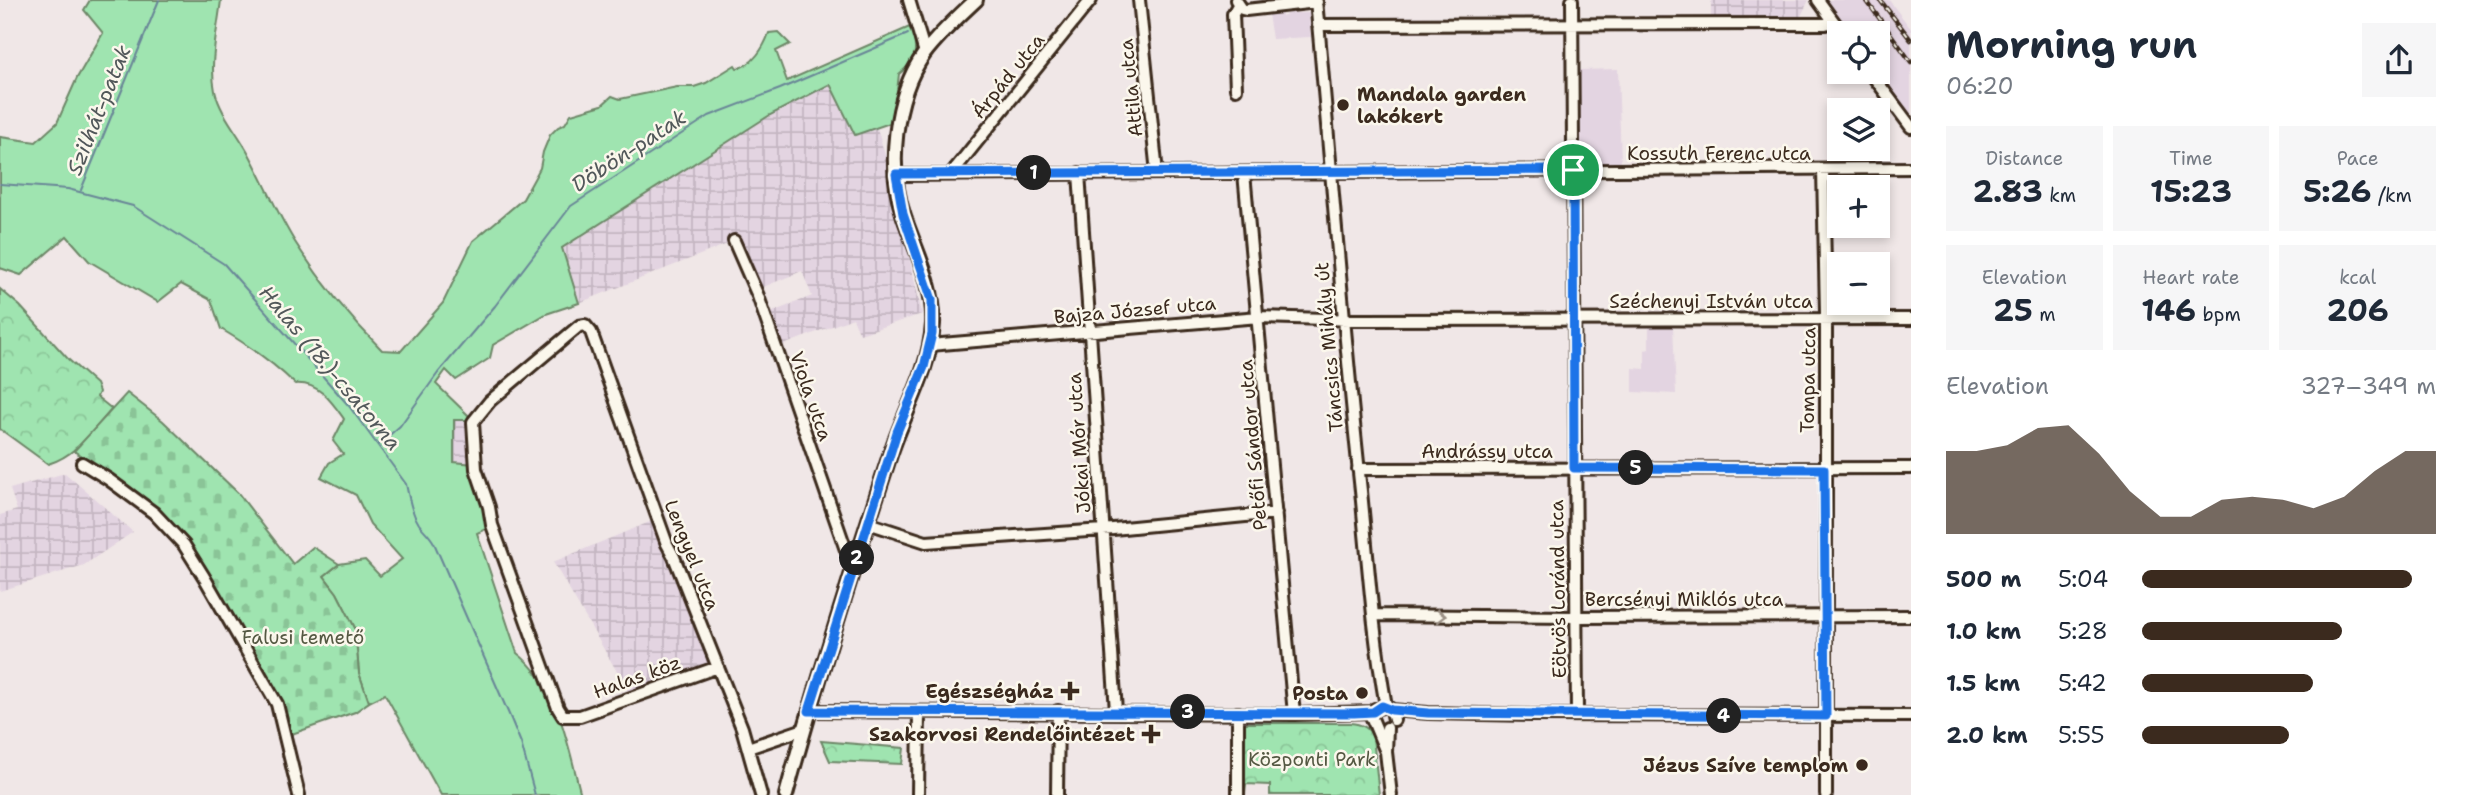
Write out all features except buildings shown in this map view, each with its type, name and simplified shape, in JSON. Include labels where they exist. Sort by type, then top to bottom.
[{"type":"main road","points":[[786,795],[809,711],[897,432],[924,367],[930,345],[932,300],[903,214],[896,174],[898,131],[906,91],[925,53],[976,0]]},
{"type":"street","points":[[909,0],[925,53]]},
{"type":"street","name":"Árpád utca","points":[[951,174],[1091,0]]},
{"type":"street","name":"Attila utca","points":[[1139,0],[1157,173]]},
{"type":"street","name":"Eötvös Loránd utca","points":[[1572,0],[1577,715]]},
{"type":"street","points":[[1818,0],[1833,21]]},
{"type":"street","points":[[1236,89],[1233,14],[1237,2],[1246,9],[1317,1]]},
{"type":"street","name":"Táncsics Mihály út","points":[[1317,1],[1343,319],[1391,795]]},
{"type":"street","points":[[1318,25],[1827,23]]},
{"type":"street","points":[[1879,84],[1911,127]]},
{"type":"street","name":"Kossuth Ferenc utca","points":[[896,174],[1911,168]]},
{"type":"street","name":"Tompa utca","points":[[1823,170],[1826,320],[1826,795]]},
{"type":"street","name":"Jókai Mór utca","points":[[1079,173],[1116,711]]},
{"type":"street","name":"Petőfi Sándor utca","points":[[1244,173],[1294,714]]},
{"type":"street","name":"Viola utca","points":[[734,241],[758,296],[846,550],[856,561]]},
{"type":"street","name":"Bajza József utca","points":[[930,345],[1259,317],[1343,319]]},
{"type":"street","name":"Széchenyi István utca","points":[[1343,319],[1911,319]]},
{"type":"street","name":"Lengyel utca","points":[[568,717],[563,716],[558,708],[497,542],[476,468],[473,422],[490,401],[564,338],[579,326],[585,325],[589,328],[667,544],[742,728],[761,795]]},
{"type":"street","points":[[82,463],[154,513],[184,545],[277,704],[299,795]]},
{"type":"street","name":"Andrássy utca","points":[[1358,469],[1911,468]]},
{"type":"street","points":[[868,523],[926,542],[1103,530],[1276,513]]},
{"type":"street","name":"Bercsényi Miklós utca","points":[[1373,615],[1911,615]]},
{"type":"street","name":"Halas köz","points":[[568,717],[580,716],[718,667]]},
{"type":"street","points":[[809,711],[1354,713],[1382,716],[1412,713],[1911,716]]},
{"type":"street","points":[[1056,795],[1058,711]]},
{"type":"street","points":[[918,795],[919,712]]},
{"type":"street","points":[[1238,713],[1238,795]]},
{"type":"street","points":[[748,748],[804,729]]},
{"type":"shaded area","points":[[1711,0],[1809,0],[1800,18],[1711,20]]},
{"type":"shaded area","points":[[1822,0],[1889,0],[1911,29],[1911,121],[1883,84],[1890,84],[1890,21],[1838,21]]},
{"type":"shaded area","points":[[1282,12],[1282,16],[1289,13],[1309,13],[1311,37],[1272,39],[1268,14]]},
{"type":"shaded area","points":[[1618,69],[1621,163],[1582,163],[1579,70]]},
{"type":"shaded area","points":[[830,83],[855,135],[877,128],[891,175],[922,314],[860,334],[853,318],[781,346],[770,313],[812,296],[802,271],[761,288],[740,239],[579,303],[561,249],[770,115]]},
{"type":"shaded area","points":[[1649,325],[1673,326],[1676,394],[1633,392],[1633,368],[1645,369],[1645,350],[1649,349]]},
{"type":"shaded area","points":[[454,420],[471,420],[474,464],[454,463]]},
{"type":"shaded area","points":[[65,473],[133,532],[84,565],[0,591],[0,515],[17,510],[10,489]]},
{"type":"shaded area","points":[[652,521],[710,662],[629,692],[553,562]]},
{"type":"green space","points":[[90,0],[221,0],[213,80],[221,107],[248,152],[288,231],[314,271],[382,350],[401,351],[443,303],[473,241],[523,199],[540,168],[550,135],[565,124],[571,114],[602,105],[612,96],[620,99],[706,83],[735,65],[737,68],[748,64],[761,50],[769,33],[778,32],[790,44],[776,51],[787,81],[912,26],[915,53],[899,74],[895,108],[890,123],[855,135],[830,84],[770,115],[562,248],[579,303],[546,314],[493,345],[490,358],[456,380],[446,370],[436,384],[471,420],[454,420],[454,462],[474,464],[488,528],[477,533],[517,653],[543,682],[560,718],[581,795],[441,795],[385,694],[369,702],[359,673],[355,628],[337,593],[324,576],[339,564],[365,560],[380,576],[402,559],[370,524],[356,495],[321,477],[329,463],[343,454],[333,441],[344,419],[324,394],[311,386],[295,384],[260,354],[221,329],[211,300],[181,284],[158,302],[89,261],[67,236],[21,275],[0,268],[0,137],[36,142],[57,123],[77,78],[103,33],[84,10]]},
{"type":"green space","points":[[0,289],[96,384],[99,392],[97,397],[112,409],[76,449],[48,464],[0,429]]},
{"type":"green space","name":"Falusi temető","points":[[127,393],[163,421],[238,493],[293,564],[313,547],[339,564],[324,576],[337,593],[355,628],[359,673],[369,702],[355,712],[289,735],[280,699],[202,561],[174,526],[147,500],[74,451]]},
{"type":"green space","name":"Központi Park","points":[[1245,723],[1350,723],[1364,727],[1373,737],[1379,795],[1270,795],[1270,785],[1246,784],[1245,795]]},
{"type":"green space","points":[[821,741],[904,748],[902,764],[830,761]]},
{"type":"waterway","name":"Szilhát-patak","points":[[81,190],[159,0]]},
{"type":"waterway","name":"Döbön-patak","points":[[378,445],[400,426],[438,373],[495,306],[571,206],[709,116],[908,34]]},
{"type":"waterway","name":"Halas (18.)-csatorna","points":[[0,184],[68,189],[133,206],[224,264],[349,406],[406,484],[414,515],[434,543],[521,743],[535,795]]},
{"type":"railway","points":[[1866,0],[1911,62]]},
{"type":"railway","points":[[1880,0],[1911,40]]},
{"type":"place","name":"Mandala garden lakókert","points":[[1343,105]]},
{"type":"place","name":"Egészségház","points":[[1070,691]]},
{"type":"place","name":"Posta","points":[[1362,693]]},
{"type":"place","name":"Szakorvosi Rendelőintézet","points":[[1151,734]]},
{"type":"place","name":"Jézus Szíve templom","points":[[1862,765]]},
{"type":"route","points":[[1573,170],[1574,468],[1824,469],[1826,716],[1412,713],[1382,706],[1373,712],[1294,714],[809,711],[897,432],[924,367],[932,334],[932,300],[903,214],[896,174],[1573,170]]}]
